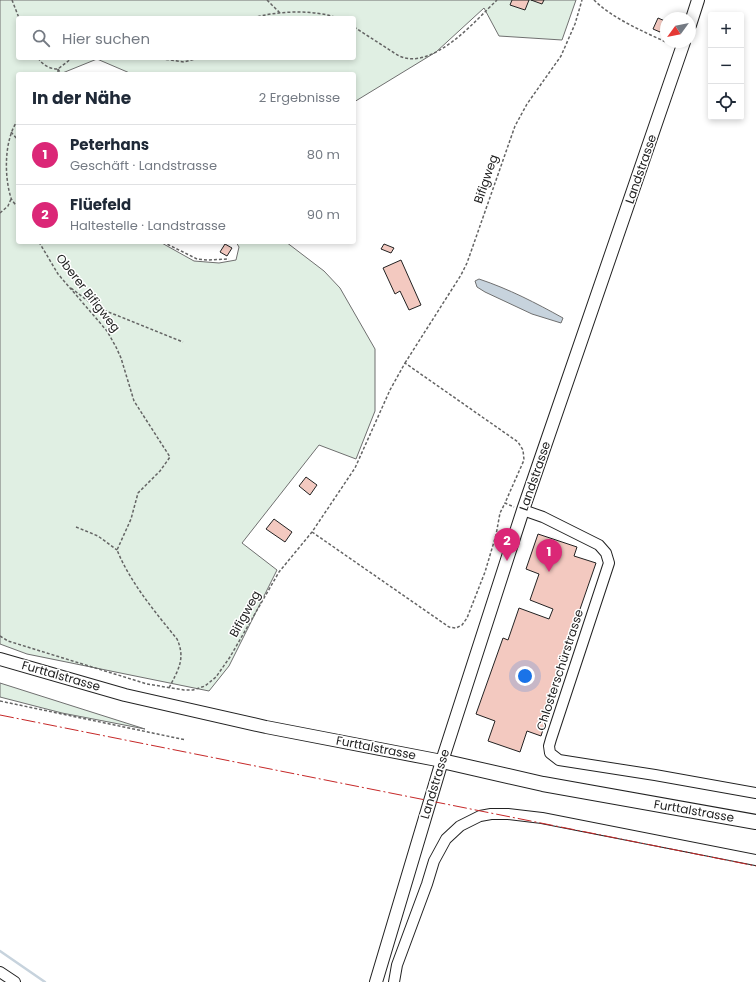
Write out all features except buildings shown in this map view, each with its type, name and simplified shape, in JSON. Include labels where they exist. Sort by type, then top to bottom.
[{"type":"highway","name":"Furttalstrasse","points":[[442,760],[543,784],[756,822]]},
{"type":"main road","points":[[694,12],[698,0]]},
{"type":"main road","name":"Landstrasse","points":[[376,982],[442,760],[523,510],[682,48]]},
{"type":"main road","name":"Furttalstrasse","points":[[0,659],[132,696],[266,727],[442,760]]},
{"type":"street","name":"Chlosterschürstrasse","points":[[523,510],[543,517],[599,545],[606,553],[609,563],[551,738],[549,746],[550,753],[559,760],[756,794]]},
{"type":"street","points":[[394,982],[397,964],[434,861],[446,839],[460,826],[480,816],[491,814],[508,814],[542,818],[756,860]]},
{"type":"street","points":[[0,972],[15,982]]},
{"type":"path","points":[[12,0],[18,16]]},
{"type":"path","points":[[267,0],[280,13]]},
{"type":"path","points":[[356,28],[399,56],[407,59],[417,59],[438,52],[497,0]]},
{"type":"path","name":"Bifigweg","points":[[0,636],[8,641],[147,684],[184,690],[197,689],[205,686],[216,677],[230,657],[279,572],[312,532],[355,468],[390,390],[405,363],[464,269],[515,126],[527,104],[561,56],[575,24],[582,0]]},
{"type":"path","points":[[594,0],[601,7],[660,39]]},
{"type":"path","points":[[264,16],[280,13],[318,13],[329,16]]},
{"type":"path","points":[[40,60],[47,67],[58,69],[69,60]]},
{"type":"path","points":[[170,60],[184,62],[192,60]]},
{"type":"path","points":[[16,123],[11,132],[8,147],[7,173],[8,188],[11,199],[16,205]]},
{"type":"path","points":[[11,132],[16,138]]},
{"type":"path","points":[[0,213],[8,206],[11,199]]},
{"type":"path","name":"Oberer Bifigweg","points":[[40,244],[58,274],[107,331],[116,347],[125,369],[134,401],[170,458],[160,471],[138,493],[131,519],[117,550]]},
{"type":"path","points":[[167,244],[197,259],[229,259]]},
{"type":"path","points":[[68,285],[96,308],[183,342]]},
{"type":"path","points":[[312,532],[449,626],[456,628],[462,625],[467,618],[485,572],[496,535],[500,513],[524,460],[523,450],[518,442],[405,363]]},
{"type":"path","points":[[505,503],[523,510]]},
{"type":"path","points":[[76,527],[98,536],[117,550],[126,568],[149,604],[177,639],[182,659],[169,688]]},
{"type":"path","points":[[0,701],[186,740]]},
{"type":"green space","points":[[0,0],[576,0],[562,40],[499,36],[484,8],[436,52],[356,101],[356,72],[127,72],[99,60],[356,60],[356,16],[16,16],[16,60],[95,60],[65,72],[16,72],[16,244],[164,244],[194,261],[219,263],[236,260],[239,247],[237,244],[289,244],[324,271],[340,288],[375,349],[375,411],[356,459],[319,445],[242,543],[277,570],[229,666],[209,691],[27,654],[0,644]]},
{"type":"green space","points":[[0,683],[145,729],[62,713],[0,697]]},
{"type":"shaded area","points":[[479,279],[512,292],[553,312],[563,318],[561,323],[532,314],[485,292],[477,287],[475,281]]},
{"type":"waterway","points":[[0,951],[45,982]]},
{"type":"power","points":[[0,715],[756,866]]},
{"type":"place","name":"Flüefeld","points":[[507,561]]},
{"type":"place","name":"Peterhans","points":[[549,572]]}]
